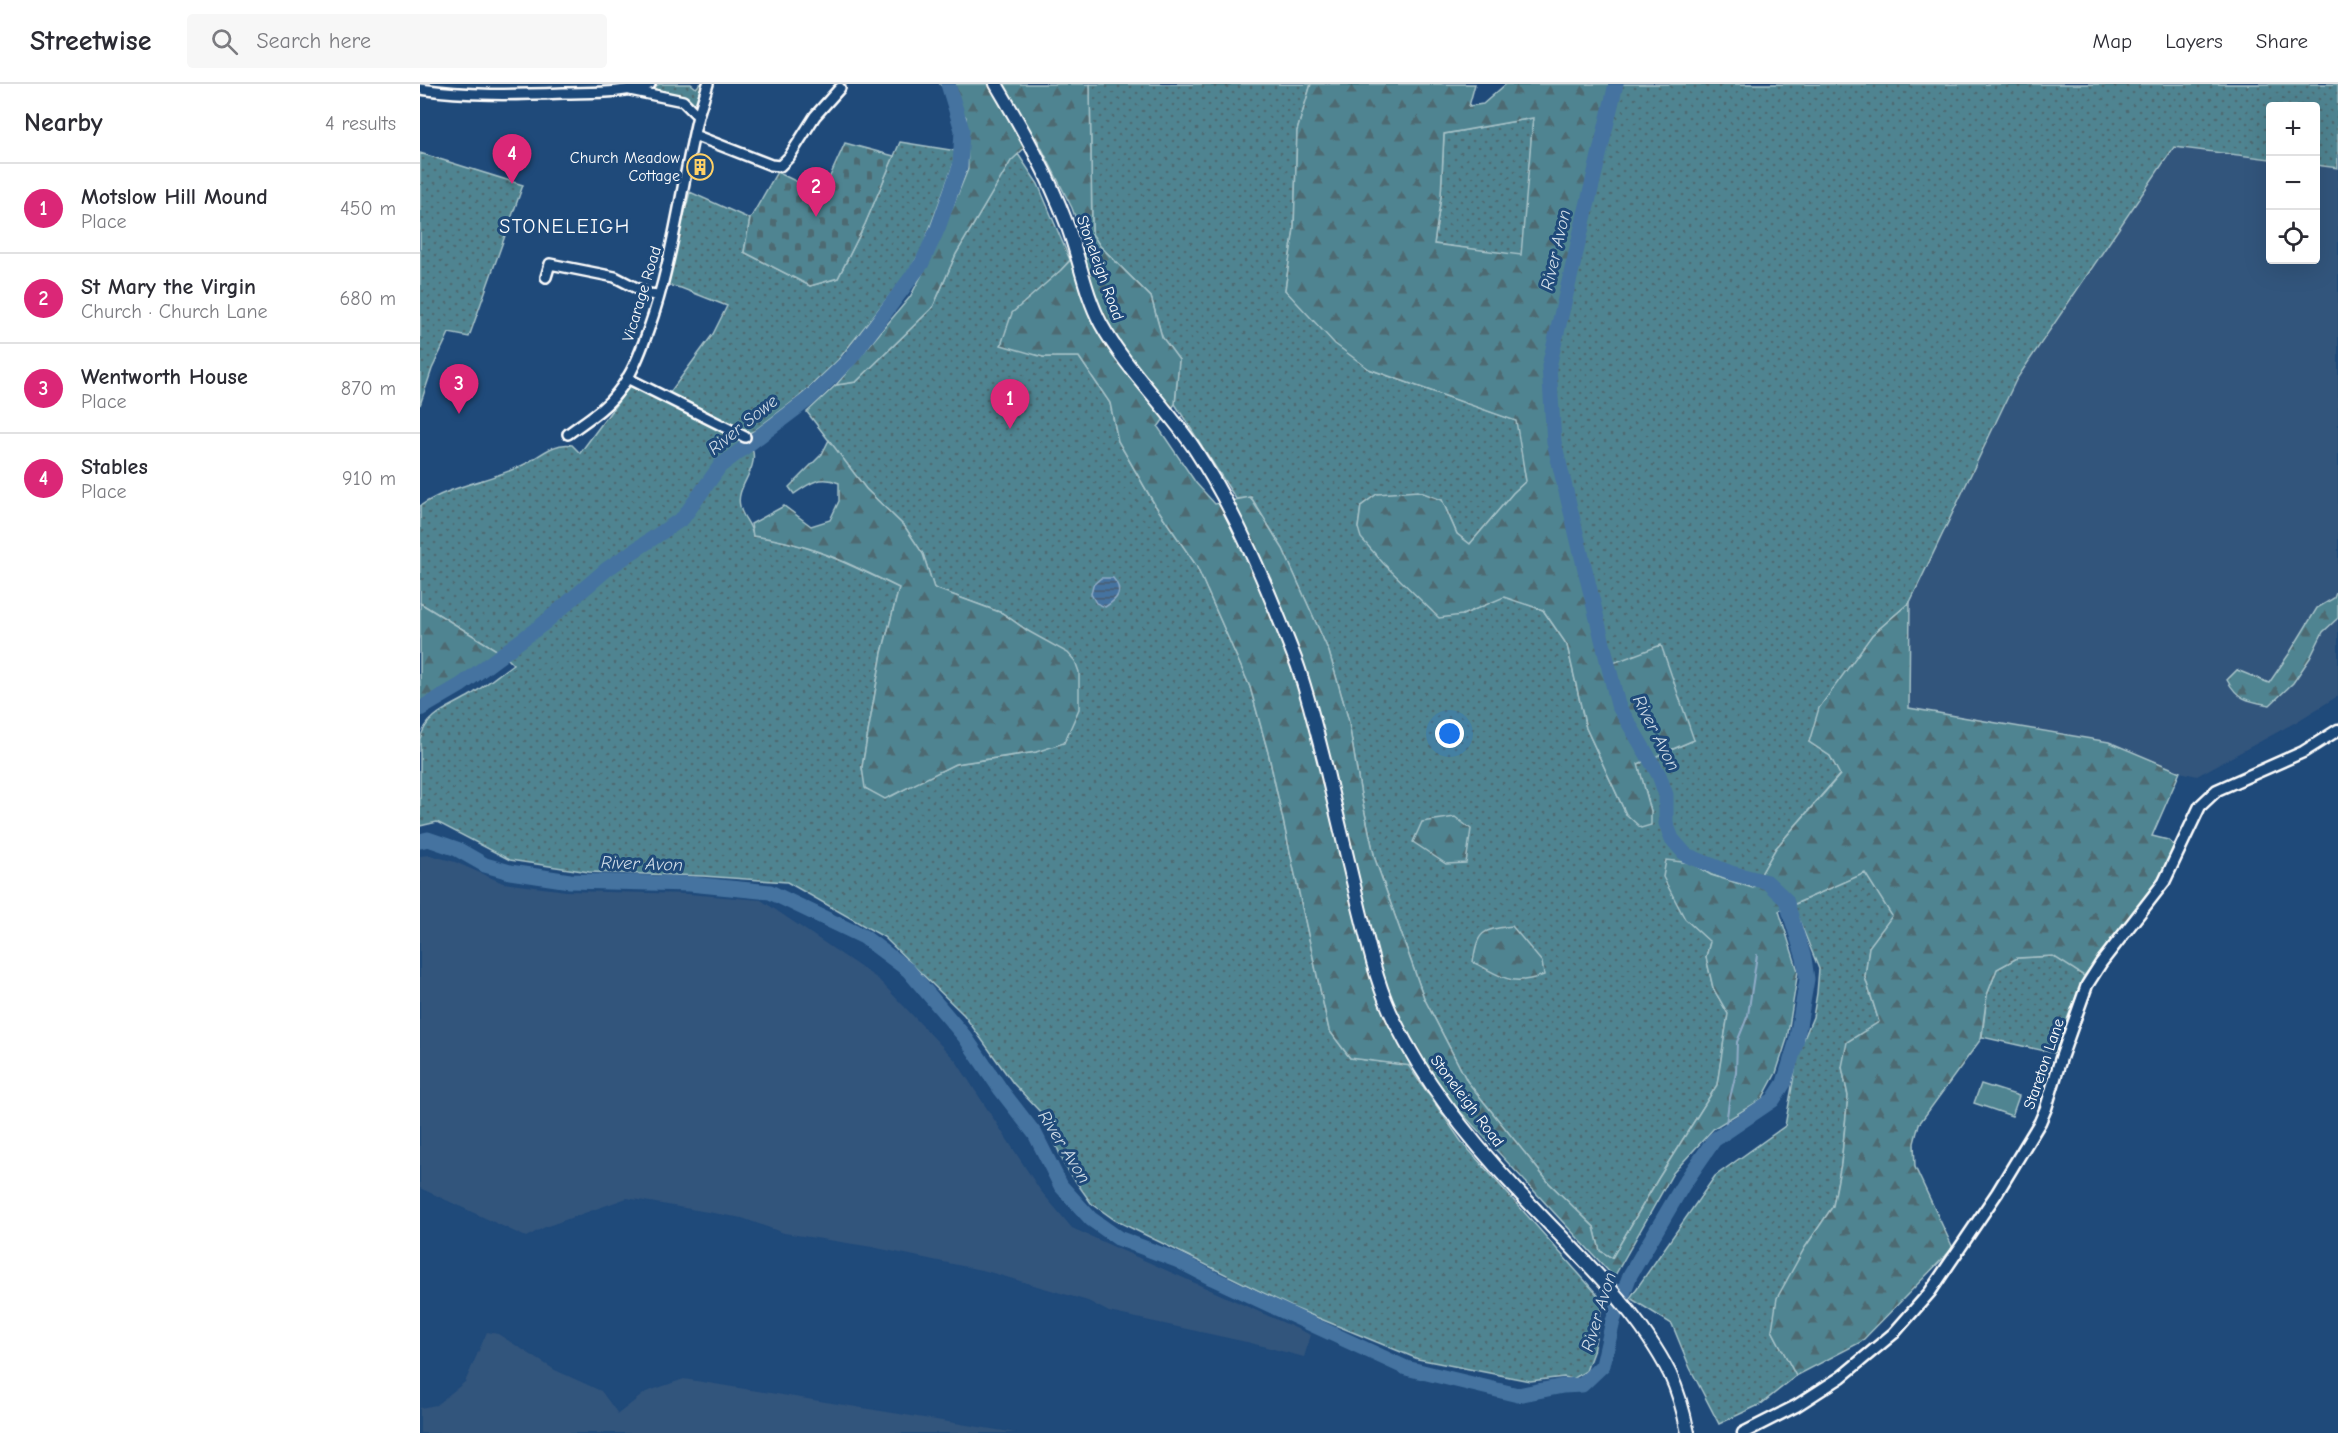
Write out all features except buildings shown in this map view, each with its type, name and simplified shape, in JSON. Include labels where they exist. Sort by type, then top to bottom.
[{"type":"main road","name":"Stoneleigh Road","points":[[996,84],[1058,200],[1090,298],[1101,322],[1114,344],[1196,451],[1222,492],[1248,544],[1298,668],[1315,724],[1376,978],[1395,1022],[1419,1067],[1454,1117],[1514,1187],[1589,1267],[1644,1332],[1669,1373],[1681,1401],[1688,1433]]},
{"type":"street","points":[[533,84],[534,95]]},
{"type":"street","points":[[420,89],[494,96],[630,90],[651,84]]},
{"type":"street","name":"Vicarage Road","points":[[568,434],[602,409],[616,394],[639,355],[670,255],[698,116],[708,84]]},
{"type":"street","points":[[694,135],[771,165],[780,166],[789,157],[815,116],[842,87]]},
{"type":"street","points":[[630,90],[683,101],[698,116]]},
{"type":"street","points":[[546,277],[550,264],[615,277],[648,294],[659,295]]},
{"type":"street","points":[[627,378],[745,437]]},
{"type":"street","name":"Stareton Lane","points":[[1743,1433],[1813,1396],[1868,1357],[1894,1333],[1924,1299],[1997,1193],[2046,1108],[2087,985],[2164,882],[2200,806],[2217,790],[2303,752],[2338,730]]},
{"type":"shaded area","points":[[2174,147],[2266,158],[2266,264],[2320,264],[2320,166],[2338,168],[2338,696],[2296,722],[2197,776],[2180,772],[2109,742],[1909,708],[1910,602],[2016,380]]},
{"type":"shaded area","points":[[1101,578],[1113,578],[1119,591],[1116,598],[1105,607],[1096,603],[1091,594],[1093,585]]},
{"type":"shaded area","points":[[430,855],[455,862],[503,883],[566,891],[688,894],[761,900],[878,979],[956,1061],[1040,1190],[1072,1228],[1311,1335],[1304,1357],[1109,1312],[1088,1301],[986,1271],[872,1247],[784,1233],[742,1218],[627,1198],[545,1227],[526,1237],[420,1188],[420,856]]},
{"type":"shaded area","points":[[487,1332],[498,1334],[555,1370],[601,1391],[618,1414],[646,1392],[684,1379],[1016,1433],[420,1433],[420,1408],[436,1405],[465,1382]]},
{"type":"green space","points":[[660,84],[691,84],[696,88],[704,84],[695,107],[683,98],[652,89]]},
{"type":"green space","points":[[940,84],[1090,84],[1092,234],[1100,246],[1151,297],[1162,337],[1179,360],[1175,404],[1158,427],[1196,483],[1215,504],[1250,497],[1283,549],[1329,652],[1348,718],[1375,859],[1424,998],[1467,1081],[1549,1183],[1594,1227],[1600,1251],[1612,1258],[1717,1085],[1728,1014],[1713,988],[1706,957],[1710,942],[1685,919],[1663,877],[1666,860],[1691,863],[1711,875],[1753,888],[1776,848],[1840,775],[1830,756],[1809,742],[1819,708],[1872,635],[1910,602],[1909,708],[2109,742],[2180,772],[2152,836],[2168,840],[2174,845],[2159,880],[2084,976],[2053,956],[2017,958],[1997,969],[1987,995],[1981,1039],[1919,1124],[1914,1143],[1915,1167],[1953,1248],[1861,1342],[1796,1376],[1772,1330],[1777,1298],[1804,1249],[1833,1206],[1841,1164],[1848,1096],[1842,1067],[1847,1042],[1879,1022],[1865,977],[1869,947],[1892,916],[1865,873],[1779,911],[1798,971],[1787,1039],[1776,1073],[1762,1099],[1714,1128],[1673,1173],[1614,1277],[1419,1067],[1350,1058],[1329,1030],[1269,756],[1250,687],[1196,565],[1155,505],[1118,441],[1110,403],[1079,357],[1043,357],[1001,345],[1012,313],[1061,270],[1085,245],[1072,208],[1036,137],[1011,161],[956,254],[933,307],[856,382],[836,385],[910,297],[935,250],[968,169],[966,117]]},
{"type":"green space","points":[[1090,84],[1311,84],[1297,131],[1294,229],[1285,290],[1369,369],[1517,421],[1526,481],[1470,544],[1457,534],[1442,500],[1377,494],[1361,506],[1358,528],[1462,615],[1504,596],[1543,610],[1567,645],[1586,728],[1626,814],[1651,811],[1638,764],[1694,740],[1608,665],[1554,442],[1549,366],[1616,84],[2338,84],[2338,168],[2320,166],[2320,102],[2266,102],[2266,158],[2174,147],[2016,380],[1910,602],[1872,635],[1809,742],[1830,756],[1840,774],[1776,848],[1753,888],[1711,875],[1691,864],[1710,942],[1706,957],[1713,988],[1728,1014],[1717,1085],[1612,1258],[1600,1251],[1594,1227],[1549,1183],[1467,1081],[1424,998],[1375,859],[1348,718],[1329,652],[1283,549],[1251,497],[1236,499],[1175,404],[1179,360],[1162,337],[1151,297],[1100,246],[1092,234]]},
{"type":"green space","points":[[1311,84],[1475,84],[1469,106],[1483,104],[1506,84],[1616,84],[1549,366],[1554,442],[1608,665],[1661,645],[1694,740],[1638,764],[1651,811],[1651,825],[1641,828],[1626,814],[1586,728],[1567,645],[1543,610],[1504,597],[1462,615],[1439,618],[1361,538],[1358,528],[1361,506],[1377,494],[1418,491],[1442,500],[1457,534],[1470,544],[1526,481],[1516,421],[1369,369],[1335,344],[1285,290],[1294,229],[1297,131]],"holes":[[[1533,118],[1521,255],[1434,244],[1441,196],[1444,134]]]},
{"type":"green space","points":[[1533,118],[1522,256],[1434,244],[1441,196],[1444,134]]},
{"type":"green space","points":[[900,142],[956,151],[956,157],[921,252],[906,275],[838,360],[799,397],[754,431],[746,434],[668,395],[713,334],[727,306],[681,288],[666,285],[690,192],[750,219],[744,252],[810,286],[838,278],[865,224]]},
{"type":"green space","points":[[845,143],[894,156],[865,224],[838,278],[810,286],[744,252],[750,219],[777,172],[822,194]]},
{"type":"green space","points":[[420,153],[523,185],[469,337],[449,333],[432,369],[420,405]]},
{"type":"green space","points":[[1018,154],[1038,184],[1070,260],[1061,270],[1043,357],[1079,357],[1110,403],[1118,441],[1155,505],[1196,565],[1250,687],[1269,756],[1329,1030],[1350,1058],[1408,1065],[1461,1141],[1603,1301],[1593,1352],[1586,1371],[1573,1379],[1564,1377],[1530,1381],[1418,1359],[1294,1308],[1115,1220],[1091,1203],[1065,1166],[1043,1115],[1013,1083],[964,1015],[884,937],[787,882],[589,872],[510,860],[437,822],[420,826],[420,739],[423,730],[440,712],[471,695],[513,664],[503,654],[420,603],[420,506],[459,487],[514,469],[560,445],[572,445],[580,453],[632,383],[746,439],[752,450],[753,459],[739,499],[741,510],[753,536],[792,543],[810,549],[899,588],[882,653],[862,767],[866,789],[892,796],[955,764],[1036,752],[1028,631],[1002,613],[934,588],[923,554],[905,527],[866,489],[807,412],[836,385],[856,382],[933,307],[956,254],[1011,160]]},
{"type":"green space","points":[[829,440],[866,489],[905,527],[923,554],[934,588],[1002,613],[1028,631],[1068,653],[1075,661],[1079,672],[1079,709],[1064,743],[1036,752],[955,764],[885,799],[865,788],[862,767],[882,653],[899,588],[810,549],[792,543],[753,536],[751,524],[784,506],[811,526],[830,520],[839,501],[839,483],[821,480],[794,494],[789,487],[822,454]]},
{"type":"green space","points":[[2338,588],[2338,618],[2323,632],[2310,658],[2293,683],[2270,705],[2250,701],[2235,692],[2227,680],[2237,670],[2269,683],[2317,608],[2334,598]]},
{"type":"green space","points":[[420,603],[503,654],[461,685],[420,709]]},
{"type":"green space","points":[[1455,817],[1471,829],[1466,863],[1446,864],[1413,842],[1422,822]]},
{"type":"green space","points":[[1865,872],[1893,916],[1869,947],[1865,977],[1879,1022],[1842,1067],[1848,1096],[1841,1164],[1833,1206],[1804,1249],[1772,1330],[1796,1376],[1761,1404],[1719,1424],[1690,1368],[1672,1324],[1630,1298],[1715,1176],[1785,1126],[1798,1053],[1813,1017],[1819,969],[1793,905]]},
{"type":"green space","points":[[1512,926],[1542,962],[1544,975],[1523,980],[1507,979],[1473,962],[1477,943],[1483,934],[1494,929]]},
{"type":"green space","points":[[2054,956],[2084,976],[2054,1053],[1982,1037],[1987,995],[1997,969],[2017,958]]},
{"type":"green space","points":[[1981,1084],[2019,1096],[2012,1116],[1974,1103]]},
{"type":"waterway","name":"River Sowe","points":[[420,709],[461,685],[543,624],[607,569],[683,518],[720,466],[810,398],[851,358],[922,263],[938,228],[960,166],[962,130],[948,84]]},
{"type":"waterway","name":"River Avon","points":[[420,841],[428,839],[457,849],[485,865],[510,872],[570,881],[690,884],[770,892],[864,937],[908,970],[965,1037],[1001,1090],[1035,1134],[1061,1186],[1091,1219],[1118,1238],[1179,1261],[1406,1368],[1518,1395],[1563,1386],[1582,1385],[1603,1365],[1613,1321],[1630,1275],[1683,1185],[1714,1140],[1773,1100],[1784,1083],[1796,1043],[1807,979],[1804,958],[1786,900],[1767,882],[1731,873],[1686,855],[1672,839],[1666,823],[1666,795],[1659,775],[1618,705],[1554,442],[1549,366],[1616,84]]},
{"type":"waterway","points":[[1725,1131],[1736,1073],[1737,1042],[1748,1015],[1757,955]]},
{"type":"place","name":"Church Meadow Cottage","points":[[700,167]]},
{"type":"place","name":"Stables","points":[[512,184]]},
{"type":"place","name":"St Mary the Virgin","points":[[816,217]]},
{"type":"place","name":"Wentworth House","points":[[459,414]]},
{"type":"place","name":"Motslow Hill Mound","points":[[1010,429]]},
{"type":"district","name":"STONELEIGH","points":[[565,226]]}]
